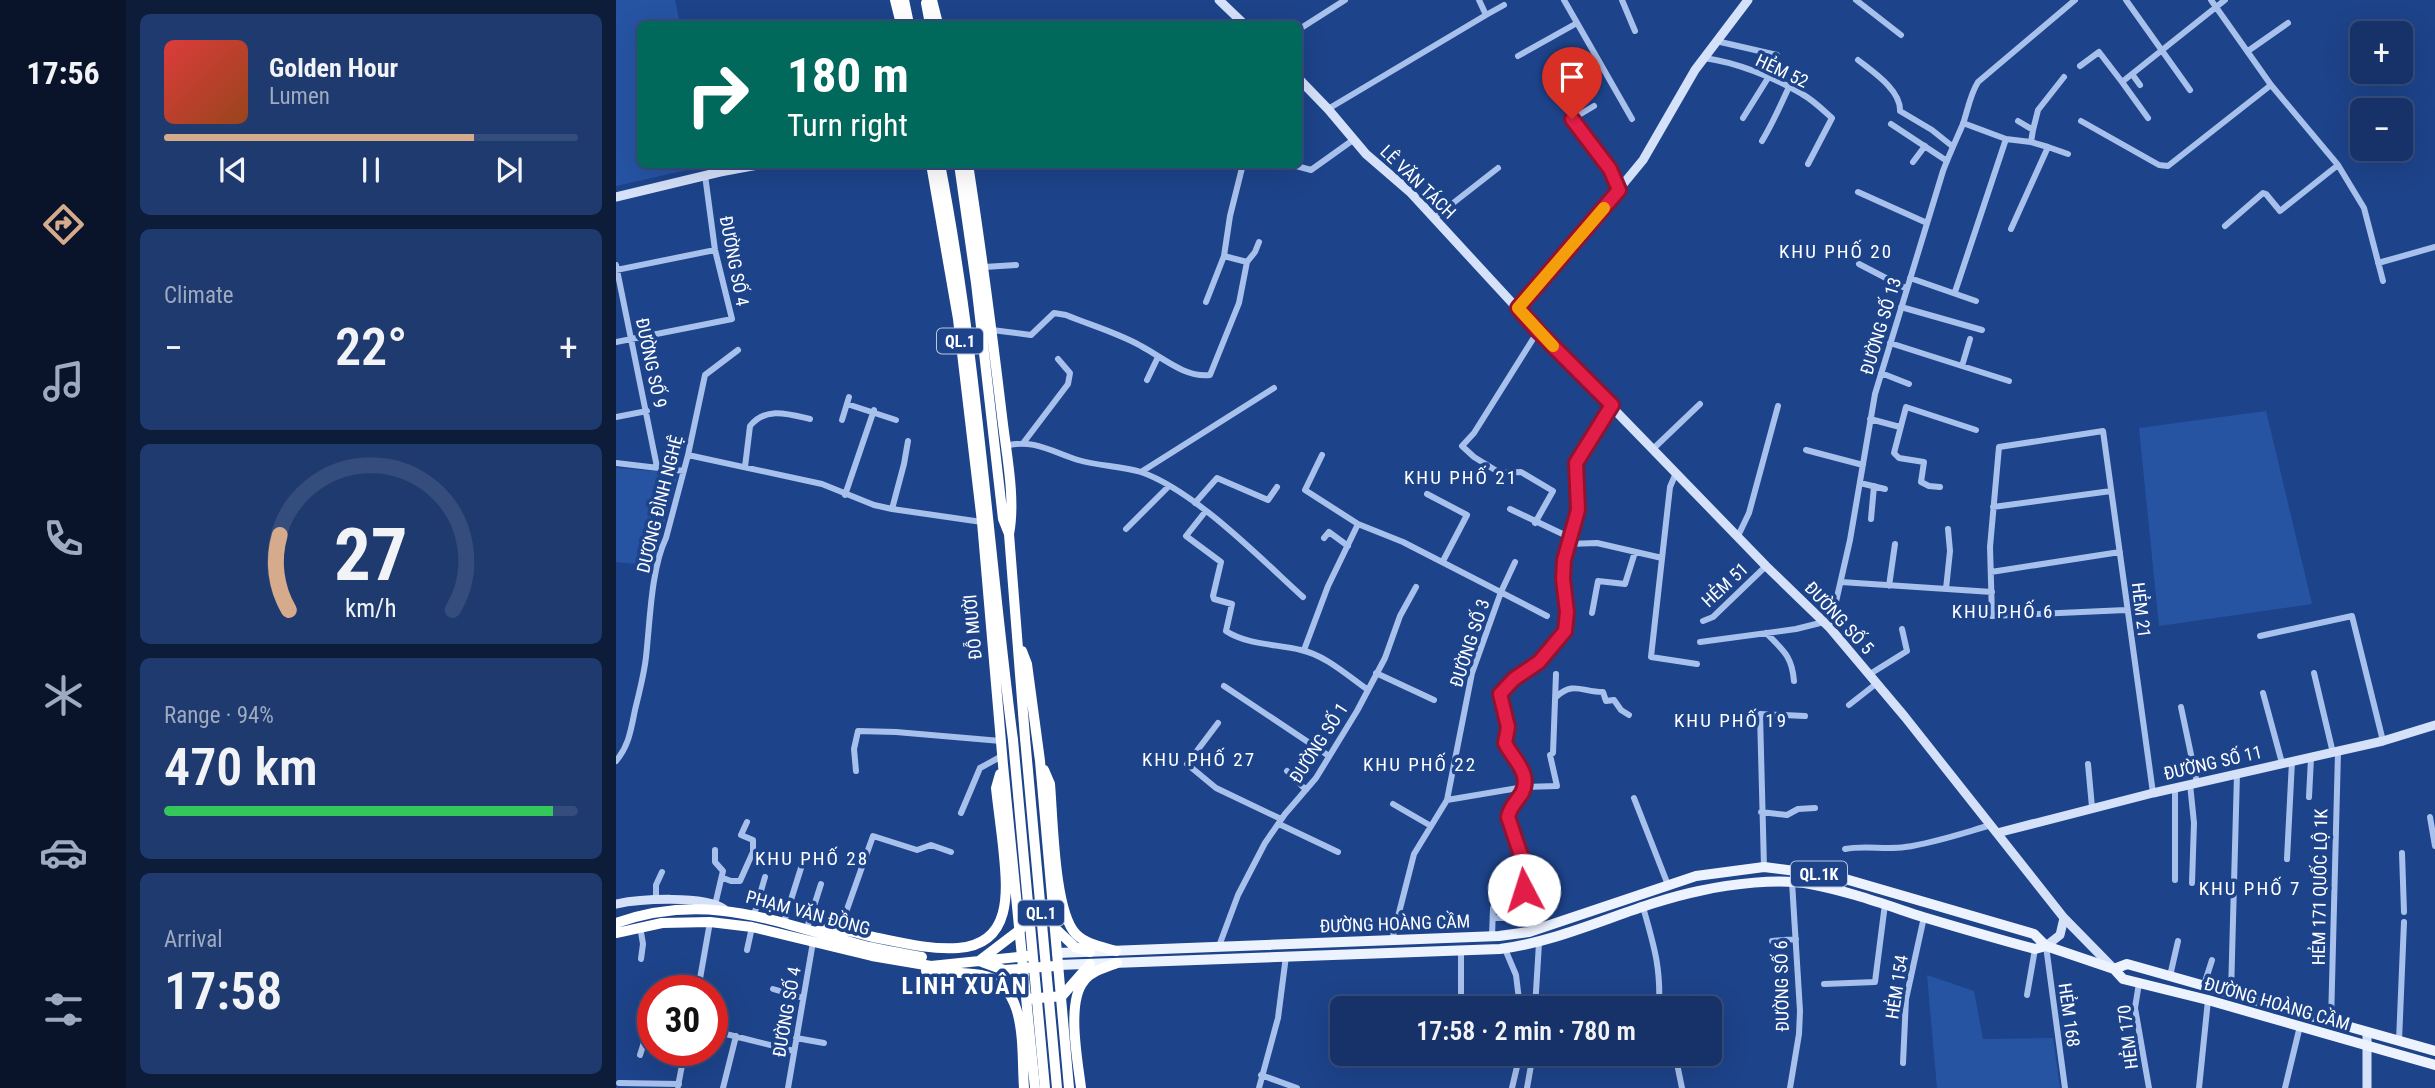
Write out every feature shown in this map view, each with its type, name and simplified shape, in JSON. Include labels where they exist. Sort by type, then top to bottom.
[{"type":"highway","points":[[895,0],[900,21]]},
{"type":"highway","points":[[904,0],[908,21]]},
{"type":"highway","points":[[925,0],[929,21]]},
{"type":"highway","points":[[932,0],[937,21]]},
{"type":"highway","name":"ĐỖ MƯỜI","points":[[932,168],[958,319],[997,603],[1013,740],[1045,1088]]},
{"type":"highway","name":"ĐỖ MƯỜI","points":[[941,168],[967,320],[986,522],[987,587],[1002,761],[1035,1088]]},
{"type":"highway","name":"QL.1","points":[[960,168],[976,283],[1003,519],[1009,534],[1057,1088]]},
{"type":"highway","name":"QL.1","points":[[969,168],[1006,446],[1012,521],[1009,534]]},
{"type":"highway","name":"QL.1","points":[[987,587],[997,603]]},
{"type":"highway","name":"QL.1","points":[[1018,642],[1027,664],[1040,761],[1069,1088]]},
{"type":"highway","points":[[995,663],[1002,651]]},
{"type":"highway","points":[[1002,761],[996,788],[1007,887],[1003,914],[994,930],[981,941],[958,948],[916,945],[840,929],[825,928],[812,934],[825,951],[883,965],[981,975],[1002,985],[1011,994],[1018,1014],[1024,1088]]},
{"type":"highway","points":[[1040,761],[1050,785],[1059,885],[1067,922],[1080,938],[1117,957],[1083,981],[1077,993],[1075,1018],[1081,1088]]},
{"type":"highway","name":"PHẠM VĂN ĐỒNG","points":[[616,923],[659,912],[720,907],[783,922],[812,934]]},
{"type":"highway","name":"PHẠM VĂN ĐỒNG","points":[[616,933],[662,923],[710,922],[812,934],[949,963],[1022,956],[1058,959]]},
{"type":"highway","points":[[1054,928],[1090,958],[1062,996],[1028,999],[979,961],[1019,929],[1054,928]]},
{"type":"highway","name":"PHẠM VĂN ĐỒNG","points":[[979,961],[1004,970],[1023,970],[1058,959]]},
{"type":"main road","points":[[1219,0],[1241,21]]},
{"type":"main road","points":[[1518,308],[1643,160],[1704,58],[1746,1]]},
{"type":"main road","name":"LÊ VĂN TÁCH","points":[[1302,85],[1328,109],[1353,140],[1410,191],[1518,308]]},
{"type":"main road","points":[[616,197],[744,168]]},
{"type":"main road","name":"ĐƯỜNG SỐ 5","points":[[1518,308],[1766,566],[1827,625],[1870,674],[2064,918],[2114,969]]},
{"type":"main road","name":"ĐƯỜNG SỐ 11","points":[[1994,829],[2311,758],[2435,725]]},
{"type":"main road","name":"ĐƯỜNG HOÀNG CẦM","points":[[1117,957],[1219,946],[1492,936],[1529,932],[1696,876],[1764,867],[1835,876],[1867,884],[2034,934],[2046,946],[2114,969],[2123,979],[2208,1000],[2435,1065]]},
{"type":"main road","name":"ĐƯỜNG HOÀNG CẦM","points":[[1058,959],[1286,956],[1505,949],[1539,943],[1643,906],[1698,891],[1792,882],[1823,887],[1885,904],[2035,950]]},
{"type":"main road","points":[[616,904],[656,899],[720,907]]},
{"type":"main road","points":[[2035,950],[2060,936],[2064,918]]},
{"type":"main road","name":"ĐƯỜNG HOÀNG CẦM","points":[[2114,969],[2127,964],[2435,1051]]},
{"type":"main road","points":[[2367,1033],[2367,1088]]},
{"type":"street","points":[[1302,27],[1345,0]]},
{"type":"street","points":[[1479,0],[1486,15]]},
{"type":"street","points":[[1564,0],[1632,119]]},
{"type":"street","points":[[1622,0],[1635,31]]},
{"type":"street","points":[[1856,0],[1901,35]]},
{"type":"street","name":"ĐƯỜNG SỐ 13","points":[[1827,625],[1841,582],[1870,419],[1881,373],[1947,161],[1972,92],[1979,82],[2075,0]]},
{"type":"street","points":[[2126,0],[2190,90]]},
{"type":"street","points":[[2211,0],[2271,85],[2338,165],[2364,208],[2383,281]]},
{"type":"street","points":[[2122,82],[2225,0]]},
{"type":"street","points":[[1328,109],[1504,5]]},
{"type":"street","points":[[1518,56],[1577,23]]},
{"type":"street","points":[[2248,51],[2288,23]]},
{"type":"street","points":[[1716,41],[1777,55]]},
{"type":"street","points":[[2080,66],[2099,52],[2148,118]]},
{"type":"street","name":"HẺM 52","points":[[1704,58],[1728,61],[1804,94],[1832,118],[1808,164]]},
{"type":"street","points":[[1858,60],[1884,81],[1900,104],[1900,111],[1932,130],[1952,146]]},
{"type":"street","points":[[2132,74],[2140,85]]},
{"type":"street","points":[[2031,142],[2038,110],[2064,77]]},
{"type":"street","points":[[1743,118],[1768,78]]},
{"type":"street","points":[[2081,121],[2159,165],[2168,166],[2271,85]]},
{"type":"street","points":[[1762,141],[1776,120],[1789,87]]},
{"type":"street","points":[[1594,106],[1572,119],[1610,169],[1619,190]]},
{"type":"street","points":[[2018,121],[2033,130]]},
{"type":"street","points":[[1963,123],[2006,139],[2031,142],[2068,154]]},
{"type":"street","points":[[1891,124],[1947,161]]},
{"type":"street","points":[[1955,292],[2006,139]]},
{"type":"street","points":[[1302,168],[1311,170],[1353,140]]},
{"type":"street","points":[[1913,162],[1924,146]]},
{"type":"street","points":[[2011,229],[2048,147]]},
{"type":"street","points":[[2225,226],[2263,194],[2266,194],[2280,211],[2338,165]]},
{"type":"street","points":[[1206,302],[1224,256],[1230,216],[1242,168]]},
{"type":"street","points":[[1434,218],[1498,169]]},
{"type":"street","name":"ĐƯỜNG SỐ 4","points":[[616,342],[732,319],[715,250],[705,176]]},
{"type":"street","points":[[1858,192],[1927,223]]},
{"type":"street","points":[[992,330],[1031,335],[1054,313],[1066,315],[1140,345],[1185,370],[1202,376],[1210,375],[1239,303],[1247,262],[1259,242]]},
{"type":"street","points":[[2378,263],[2435,247]]},
{"type":"street","points":[[616,269],[715,250]]},
{"type":"street","points":[[1224,256],[1247,262]]},
{"type":"street","points":[[1859,264],[1907,289]]},
{"type":"street","points":[[984,267],[1016,265]]},
{"type":"street","name":"ĐƯỜNG SỐ 9","points":[[616,269],[657,467]]},
{"type":"street","points":[[1910,278],[1976,301]]},
{"type":"street","points":[[1901,307],[1982,330]]},
{"type":"street","points":[[1535,523],[1553,491],[1521,472],[1500,473],[1462,446],[1474,433],[1538,331]]},
{"type":"street","points":[[1962,366],[1970,339]]},
{"type":"street","points":[[1890,343],[2008,381]]},
{"type":"street","name":"DƯƠNG ĐÌNH NGHỆ","points":[[616,761],[624,751],[630,735],[645,661],[650,610],[661,548],[684,471],[705,374],[738,350]]},
{"type":"street","points":[[1147,380],[1158,357]]},
{"type":"street","points":[[1024,442],[1068,384],[1070,373],[1058,359]]},
{"type":"street","points":[[1881,373],[1909,384]]},
{"type":"street","points":[[1141,472],[1274,388]]},
{"type":"street","points":[[842,420],[848,400],[896,420]]},
{"type":"street","points":[[1653,449],[1700,404]]},
{"type":"street","points":[[1493,918],[1517,915],[1527,873],[1508,817],[1509,810],[1524,787],[1524,772],[1505,743],[1508,727],[1500,694],[1514,679],[1539,662],[1565,631],[1567,612],[1563,579],[1569,541],[1578,510],[1576,463],[1612,405]]},
{"type":"street","points":[[1738,536],[1748,519],[1778,406]]},
{"type":"street","points":[[1940,487],[1922,482],[1924,462],[1899,458],[1894,453],[1906,407],[1976,430]]},
{"type":"street","points":[[616,417],[647,411]]},
{"type":"street","points":[[744,467],[750,426],[754,421],[778,411],[810,419]]},
{"type":"street","points":[[845,495],[874,412]]},
{"type":"street","points":[[1870,419],[1900,427]]},
{"type":"street","name":"HẺM 21","points":[[1993,507],[1999,447],[2103,430],[2153,793]]},
{"type":"street","points":[[892,509],[908,441]]},
{"type":"street","points":[[1006,446],[1024,442],[1088,463],[1141,472],[1169,486],[1195,503],[1303,597]]},
{"type":"street","points":[[1806,450],[1863,465]]},
{"type":"street","points":[[688,455],[822,484],[845,495],[892,509],[986,522]]},
{"type":"street","points":[[1322,455],[1305,490],[1358,524],[1443,561],[1547,615]]},
{"type":"street","points":[[616,463],[684,471]]},
{"type":"street","points":[[1676,473],[1670,487],[1651,657],[1697,664]]},
{"type":"street","points":[[1195,503],[1217,478],[1268,500],[1277,487]]},
{"type":"street","points":[[1860,483],[1885,489]]},
{"type":"street","points":[[1126,529],[1169,486]]},
{"type":"street","points":[[1871,519],[1874,486]]},
{"type":"street","points":[[2111,491],[1993,507],[1990,547],[1992,616],[2126,610]]},
{"type":"street","points":[[1427,494],[1467,515],[1443,561]]},
{"type":"street","points":[[1510,509],[1569,541],[1597,543],[1662,558]]},
{"type":"street","points":[[1205,512],[1186,536],[1222,562],[1213,596],[1214,599],[1232,604],[1226,631],[1254,641],[1304,650],[1368,690]]},
{"type":"street","points":[[1304,650],[1328,586],[1358,524]]},
{"type":"street","points":[[1946,589],[1950,551],[1948,529]]},
{"type":"street","points":[[1324,538],[1329,532],[1348,546]]},
{"type":"street","points":[[1889,586],[1895,544]]},
{"type":"street","points":[[1592,613],[1598,581],[1625,584],[1635,552]]},
{"type":"street","points":[[1992,572],[2120,552]]},
{"type":"street","name":"ĐƯỜNG SỐ 3","points":[[1392,940],[1412,859],[1447,800],[1472,673],[1501,592],[1515,562]]},
{"type":"street","name":"HẺM 51","points":[[1703,621],[1713,617],[1766,566]]},
{"type":"street","points":[[1841,582],[1992,592]]},
{"type":"street","name":"ĐƯỜNG SỐ 1","points":[[1219,946],[1238,895],[1280,822],[1329,757],[1368,690],[1385,658],[1400,616],[1416,587]]},
{"type":"street","points":[[2260,636],[2352,616],[2383,741]]},
{"type":"street","points":[[1700,642],[1827,625]]},
{"type":"street","points":[[1870,674],[1907,651],[1902,629]]},
{"type":"street","points":[[1766,633],[1788,655],[1793,664],[1794,681]]},
{"type":"street","points":[[1376,673],[1434,700]]},
{"type":"street","name":"HẺM 171 QUỐC LỘ 1K","points":[[2314,673],[2335,752],[2330,1022]]},
{"type":"street","points":[[1447,800],[1524,787],[1557,786],[1550,755],[1553,753],[1556,674]]},
{"type":"street","points":[[1849,705],[1877,683]]},
{"type":"street","points":[[1224,686],[1329,757]]},
{"type":"street","points":[[1556,697],[1571,688],[1603,692],[1606,701],[1614,700],[1621,710],[1629,715]]},
{"type":"street","points":[[2263,693],[2282,763]]},
{"type":"street","points":[[2181,707],[2194,783],[2192,883]]},
{"type":"street","points":[[1764,867],[1760,714],[1805,716]]},
{"type":"street","points":[[1218,723],[1187,764],[1216,788],[1338,852]]},
{"type":"street","points":[[856,771],[854,749],[858,731],[1001,741]]},
{"type":"street","points":[[2309,797],[2311,758]]},
{"type":"street","points":[[961,813],[980,768],[1002,761]]},
{"type":"street","points":[[2287,859],[2292,761]]},
{"type":"street","points":[[2088,764],[2092,807]]},
{"type":"street","points":[[1287,771],[1306,790]]},
{"type":"street","points":[[2231,993],[2237,774]]},
{"type":"street","points":[[2175,788],[2175,880]]},
{"type":"street","points":[[1634,798],[1668,885]]},
{"type":"street","points":[[1393,804],[1431,826]]},
{"type":"street","points":[[1761,812],[1787,815],[1798,809],[1815,808]]},
{"type":"street","points":[[2430,817],[2435,846]]},
{"type":"street","points":[[723,878],[740,881],[752,852],[753,840],[741,835],[747,822]]},
{"type":"street","points":[[1845,849],[1861,846],[1883,849],[1909,846],[1994,829]]},
{"type":"street","points":[[840,929],[873,836],[917,850],[931,845],[951,852]]},
{"type":"street","points":[[715,850],[715,862],[723,871],[720,907]]},
{"type":"street","points":[[2402,853],[2404,912]]},
{"type":"street","points":[[783,922],[801,868]]},
{"type":"street","points":[[656,899],[656,885],[662,872]]},
{"type":"street","points":[[754,915],[765,877]]},
{"type":"street","name":"ĐƯỜNG SỐ 6","points":[[1790,1088],[1800,1011],[1792,882]]},
{"type":"street","name":"ĐƯỜNG SỐ 4","points":[[788,1088],[821,884]]},
{"type":"street","points":[[1824,984],[1875,982],[1885,904]]},
{"type":"street","points":[[1643,906],[1657,955],[1660,996]]},
{"type":"street","points":[[1492,936],[1493,908]]},
{"type":"street","name":"HẺM 154","points":[[1903,1063],[1906,999],[1924,917]]},
{"type":"street","points":[[701,975],[710,922]]},
{"type":"street","points":[[2399,1041],[2404,922]]},
{"type":"street","points":[[640,926],[643,944],[641,959]]},
{"type":"street","points":[[747,950],[752,927]]},
{"type":"street","points":[[1772,941],[1796,939]]},
{"type":"street","points":[[2170,976],[2178,941]]},
{"type":"street","points":[[1536,996],[1539,943]]},
{"type":"street","name":"HẺM 168","points":[[2046,946],[2065,1088]]},
{"type":"street","points":[[1505,949],[1516,975],[1519,996]]},
{"type":"street","points":[[1461,950],[1461,996]]},
{"type":"street","points":[[2027,995],[2035,950]]},
{"type":"street","points":[[1259,1088],[1278,1018],[1286,956]]},
{"type":"street","points":[[2204,985],[2212,960]]},
{"type":"street","name":"HẺM 170","points":[[2139,984],[2135,1007],[2149,1088]]},
{"type":"street","points":[[773,989],[803,998]]},
{"type":"street","points":[[2199,1088],[2208,1000]]},
{"type":"street","points":[[2285,1088],[2300,1026]]},
{"type":"street","points":[[728,1035],[794,1051]]},
{"type":"street","points":[[723,1088],[736,1037]]},
{"type":"street","points":[[796,1038],[824,1043]]},
{"type":"street","points":[[619,1083],[678,1086],[682,1066]]},
{"type":"street","points":[[1512,1088],[1517,1066]]},
{"type":"street","points":[[1527,1088],[1531,1066]]},
{"type":"street","points":[[1677,1066],[1682,1088]]},
{"type":"street","points":[[1261,1075],[1297,1088]]},
{"type":"shaded area","points":[[616,0],[675,0],[679,21],[637,21],[637,168],[696,168],[616,186]]},
{"type":"shaded area","points":[[2266,411],[2312,604],[2159,626],[2139,428]]},
{"type":"shaded area","points":[[616,468],[678,473],[660,539],[656,566],[616,562]]},
{"type":"shaded area","points":[[1927,975],[1974,991],[1983,1039],[2053,1038],[2060,1088],[1937,1088]]},
{"type":"slow traffic","points":[[1553,346],[1518,308],[1604,208]]},
{"type":"district","name":"KHU PHỐ 20","points":[[1836,251]]},
{"type":"district","name":"KHU PHỐ 21","points":[[1461,477]]},
{"type":"district","name":"KHU PHỐ 6","points":[[2003,611]]},
{"type":"district","name":"KHU PHỐ 19","points":[[1731,720]]},
{"type":"district","name":"KHU PHỐ 27","points":[[1199,759]]},
{"type":"district","name":"KHU PHỐ 22","points":[[1420,764]]},
{"type":"district","name":"KHU PHỐ 28","points":[[812,858]]},
{"type":"district","name":"KHU PHỐ 7","points":[[2250,888]]},
{"type":"district","name":"LINH XUÂN","points":[[965,986]]},
{"type":"route","points":[[1524,890],[1527,873],[1508,817],[1509,810],[1524,787],[1525,779],[1523,771],[1505,743],[1508,727],[1500,694],[1514,679],[1539,662],[1559,642],[1565,631],[1567,612],[1563,593],[1564,560],[1578,510],[1576,463],[1612,405],[1518,308],[1619,190],[1610,169],[1572,119]]}]
